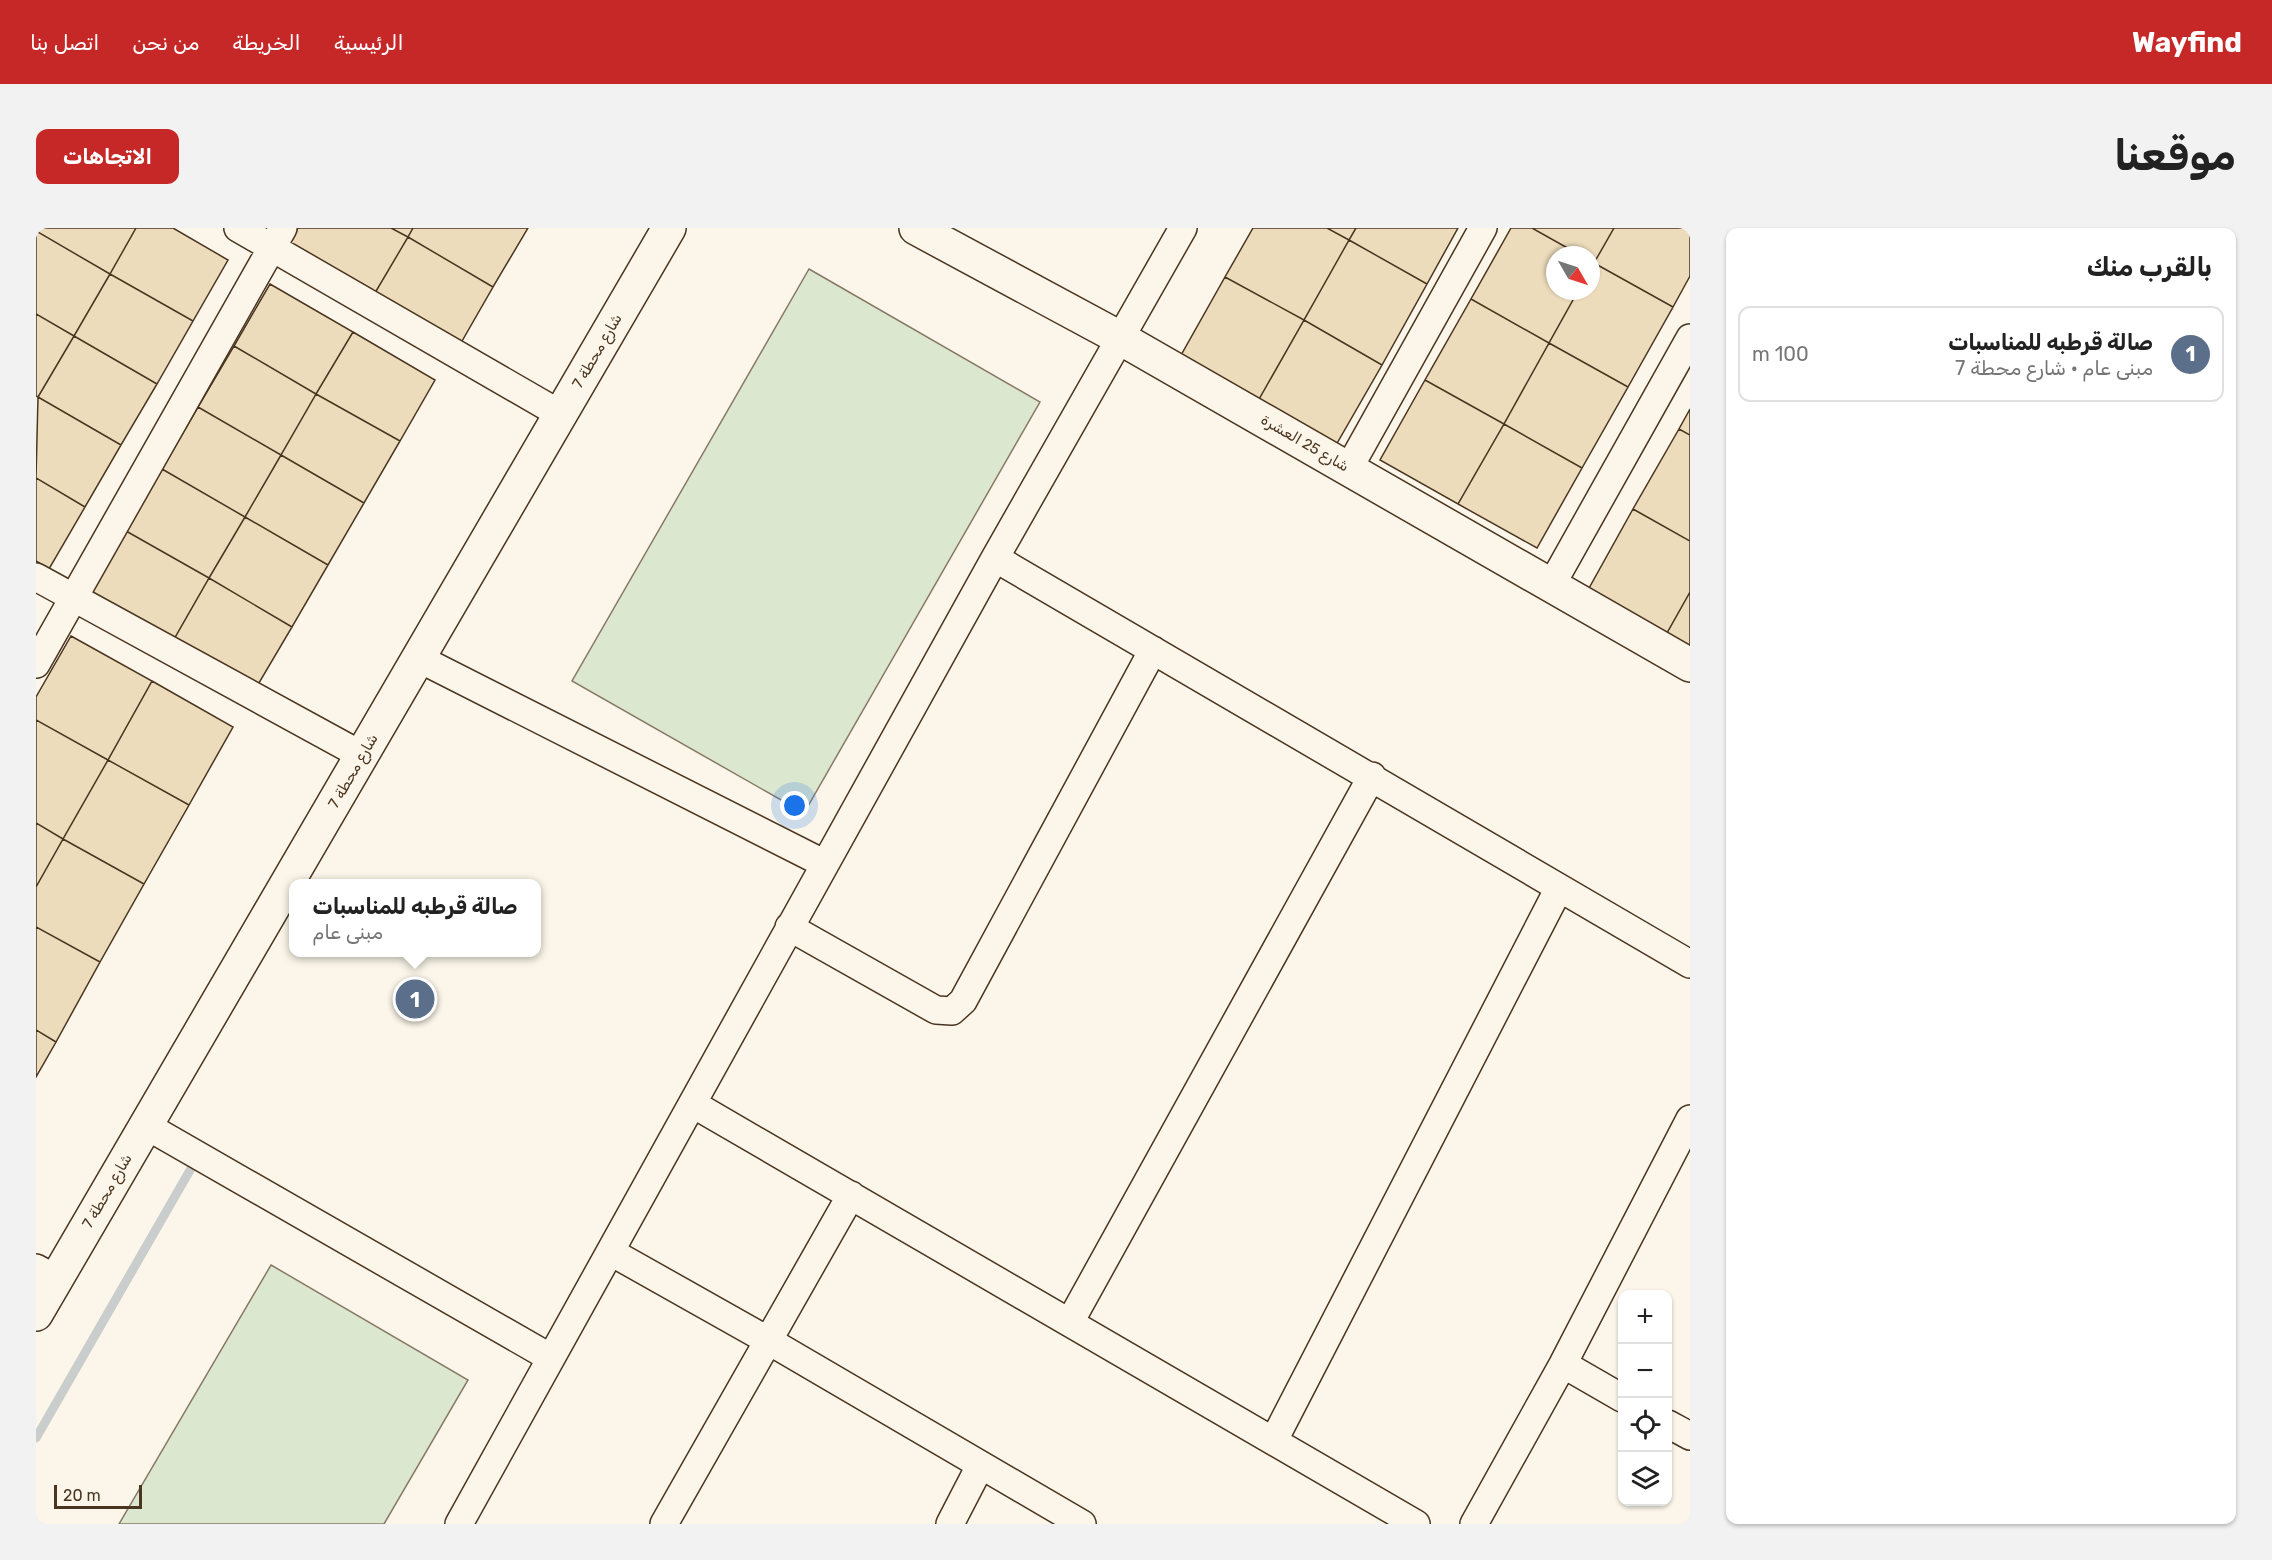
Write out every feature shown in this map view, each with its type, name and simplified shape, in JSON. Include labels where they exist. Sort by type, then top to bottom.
[{"type":"street","points":[[238,228],[277,238],[560,414]]},
{"type":"street","name":"شارع محطة 7","points":[[290,879],[669,228]]},
{"type":"street","name":"شارع 25 العشرة","points":[[916,228],[1120,338],[1690,665]]},
{"type":"street","points":[[459,1524],[995,558],[1183,228]]},
{"type":"street","points":[[1349,468],[1483,228]]},
{"type":"street","points":[[36,664],[277,238]]},
{"type":"street","points":[[1552,584],[1690,338]]},
{"type":"street","points":[[995,558],[1372,776],[1690,964]]},
{"type":"street","points":[[36,577],[363,756]]},
{"type":"street","points":[[789,927],[936,1010],[952,1011],[963,1001],[969,991],[1152,650]]},
{"type":"street","points":[[418,658],[825,864]]},
{"type":"street","points":[[1070,1322],[1372,776]]},
{"type":"street","name":"شارع محطة 7","points":[[36,1314],[46,1274],[145,1125],[289,881]]},
{"type":"street","points":[[1274,1440],[1559,888]]},
{"type":"street","points":[[693,1104],[1416,1524]]},
{"type":"street","points":[[1474,1524],[1681,1156],[1690,1119]]},
{"type":"street","points":[[145,1125],[551,1359]]},
{"type":"street","points":[[664,1524],[851,1195]]},
{"type":"street","points":[[611,1252],[769,1341],[1082,1524]]},
{"type":"street","points":[[1563,1364],[1618,1395]]},
{"type":"street","points":[[1672,1426],[1690,1436]]},
{"type":"street","points":[[950,1524],[980,1466]]},
{"type":"green space","points":[[809,269],[1040,402],[804,813],[572,681]]},
{"type":"green space","points":[[271,1265],[468,1380],[384,1524],[119,1524]]},
{"type":"building","points":[[36,228],[136,228],[110,274],[36,231]]},
{"type":"building","points":[[136,228],[173,228],[228,260],[193,321],[110,274]]},
{"type":"building","points":[[298,228],[391,228],[408,237],[372,298],[286,248]]},
{"type":"building","points":[[391,228],[413,228],[408,237]]},
{"type":"building","points":[[413,228],[528,228],[493,287],[408,237]]},
{"type":"building","points":[[1253,228],[1327,228],[1349,240],[1304,320],[1225,277]]},
{"type":"building","points":[[1327,228],[1356,228],[1349,240]]},
{"type":"building","points":[[1356,228],[1458,228],[1427,284],[1349,240]]},
{"type":"building","points":[[1511,228],[1532,228],[1564,246],[1546,246],[1546,300],[1573,300],[1549,343],[1471,299]]},
{"type":"building","points":[[1532,228],[1614,228],[1600,252],[1600,246],[1564,246]]},
{"type":"building","points":[[1614,228],[1690,228],[1690,276],[1673,307],[1600,266],[1600,252]]},
{"type":"building","points":[[36,231],[110,274],[74,336],[36,314]]},
{"type":"building","points":[[408,237],[493,287],[458,348],[372,298]]},
{"type":"building","points":[[1349,240],[1427,284],[1382,365],[1304,320]]},
{"type":"building","points":[[1600,266],[1673,307],[1628,387],[1549,343],[1573,300],[1600,300]]},
{"type":"building","points":[[110,274],[193,321],[157,384],[74,336]]},
{"type":"building","points":[[1225,277],[1304,320],[1258,401],[1180,357]]},
{"type":"building","points":[[270,284],[353,332],[316,394],[234,346]]},
{"type":"building","points":[[1471,299],[1549,343],[1504,424],[1425,380]]},
{"type":"building","points":[[36,314],[74,336],[38,397],[36,396]]},
{"type":"building","points":[[1304,320],[1382,365],[1336,445],[1258,401]]},
{"type":"building","points":[[353,332],[435,380],[400,441],[316,394]]},
{"type":"building","points":[[74,336],[157,384],[121,445],[38,397]]},
{"type":"building","points":[[1549,343],[1628,387],[1582,468],[1504,424]]},
{"type":"building","points":[[234,346],[316,394],[281,455],[198,407]]},
{"type":"building","points":[[1425,380],[1504,424],[1458,504],[1380,460]]},
{"type":"building","points":[[316,394],[400,441],[364,503],[281,455]]},
{"type":"building","points":[[38,397],[121,445],[85,507],[36,478]]},
{"type":"building","points":[[198,407],[281,455],[245,517],[162,469]]},
{"type":"building","points":[[1690,409],[1690,435],[1679,429]]},
{"type":"building","points":[[1504,424],[1582,468],[1537,548],[1458,504]]},
{"type":"building","points":[[1679,429],[1690,435],[1690,541],[1633,509]]},
{"type":"building","points":[[281,455],[364,503],[328,565],[245,517]]},
{"type":"building","points":[[162,469],[245,517],[209,578],[126,531]]},
{"type":"building","points":[[36,478],[85,507],[49,569],[36,561]]},
{"type":"building","points":[[1633,509],[1690,541],[1690,592],[1667,633],[1588,590]]},
{"type":"building","points":[[245,517],[328,565],[292,627],[209,578]]},
{"type":"building","points":[[126,531],[209,578],[173,641],[90,592]]},
{"type":"building","points":[[209,578],[292,627],[256,688],[173,641]]},
{"type":"building","points":[[1690,592],[1690,647],[1667,633]]},
{"type":"building","points":[[71,636],[152,681],[108,760],[36,720],[36,697]]},
{"type":"building","points":[[152,681],[233,727],[189,805],[108,760]]},
{"type":"building","points":[[36,720],[108,760],[63,839],[36,823]]},
{"type":"building","points":[[108,760],[189,805],[144,884],[63,839]]},
{"type":"building","points":[[36,823],[63,839],[36,887]]},
{"type":"building","points":[[63,839],[144,884],[100,962],[36,927],[36,887]]},
{"type":"building","points":[[36,927],[100,962],[56,1042],[36,1030]]},
{"type":"building","points":[[36,1030],[56,1042],[36,1077]]},
{"type":"waterway","points":[[36,1438],[193,1165]]},
{"type":"place","name":"صالة قرطبه للمناسبات","points":[[415,999]]}]
